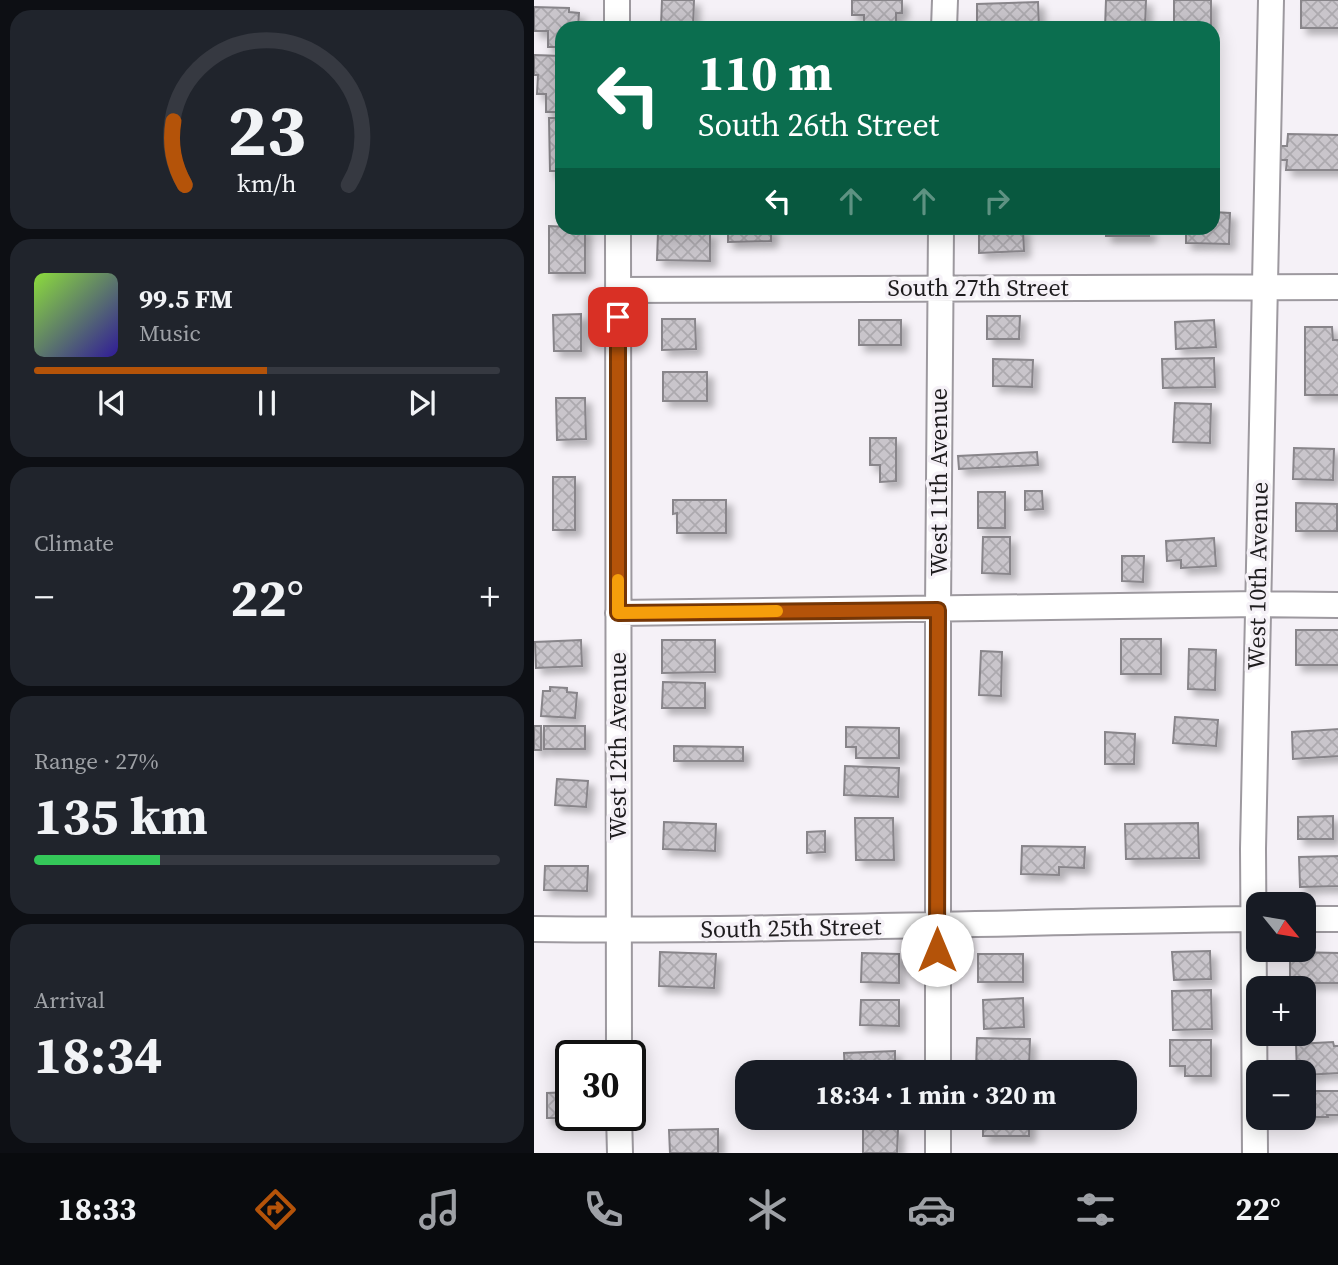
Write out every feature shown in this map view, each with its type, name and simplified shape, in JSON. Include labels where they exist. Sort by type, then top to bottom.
[{"type":"street","points":[[617,0],[617,21]]},
{"type":"street","points":[[944,21],[945,0]]},
{"type":"street","name":"West 10th Avenue","points":[[1255,892],[1253,849],[1271,0]]},
{"type":"street","name":"West 12th Avenue","points":[[617,235],[619,1040]]},
{"type":"street","name":"West 11th Avenue","points":[[938,1060],[941,235]]},
{"type":"street","name":"South 27th Street","points":[[618,290],[1338,287]]},
{"type":"street","points":[[618,613],[1338,605]]},
{"type":"street","name":"South 25th Street","points":[[534,929],[937,926],[1246,919]]},
{"type":"street","points":[[1316,919],[1338,919]]},
{"type":"street","name":"West 10th Avenue","points":[[1255,1153],[1256,962]]},
{"type":"street","points":[[938,1130],[938,1153]]},
{"type":"street","points":[[619,1131],[620,1153]]},
{"type":"building","points":[[662,0],[694,0],[693,21],[661,21]]},
{"type":"building","points":[[852,0],[902,0],[902,13],[896,13],[896,21],[864,21],[864,15],[852,15]]},
{"type":"building","points":[[1106,0],[1146,0],[1145,21],[1105,21]]},
{"type":"building","points":[[1174,0],[1211,0],[1211,21],[1174,21]]},
{"type":"building","points":[[1301,0],[1339,0],[1339,28],[1301,28]]},
{"type":"building","points":[[1038,2],[1039,21],[977,21],[977,4]]},
{"type":"building","points":[[534,7],[569,8],[569,12],[579,13],[578,21],[555,21],[555,47],[548,47],[548,31],[534,31]]},
{"type":"building","points":[[534,55],[555,56],[555,112],[546,112],[546,94],[537,94],[538,75],[534,75]]},
{"type":"building","points":[[549,118],[555,118],[555,171],[550,171]]},
{"type":"building","points":[[1288,134],[1339,135],[1339,170],[1286,170],[1287,160],[1279,160],[1280,146],[1287,146]]},
{"type":"building","points":[[1220,212],[1230,213],[1229,244],[1186,243],[1186,235],[1220,235]]},
{"type":"building","points":[[549,226],[555,226],[555,235],[585,235],[585,273],[549,273]]},
{"type":"building","points":[[658,235],[710,235],[710,261],[657,260]]},
{"type":"building","points":[[728,235],[771,235],[771,241],[728,242]]},
{"type":"building","points":[[979,235],[1023,235],[1024,251],[979,253]]},
{"type":"building","points":[[1106,235],[1149,235],[1149,236]]},
{"type":"building","points":[[581,314],[581,351],[554,351],[553,315]]},
{"type":"building","points":[[987,316],[1020,316],[1019,339],[987,339]]},
{"type":"building","points":[[662,319],[695,319],[696,349],[662,350]]},
{"type":"building","points":[[859,320],[901,320],[901,345],[859,345]]},
{"type":"building","points":[[1214,320],[1216,347],[1176,349],[1175,322]]},
{"type":"building","points":[[1305,327],[1332,327],[1333,340],[1339,340],[1339,395],[1305,395]]},
{"type":"building","points":[[1214,358],[1215,387],[1163,388],[1162,359]]},
{"type":"building","points":[[993,359],[1033,360],[1032,387],[993,386]]},
{"type":"building","points":[[663,372],[707,372],[707,401],[663,401]]},
{"type":"building","points":[[556,398],[585,398],[586,439],[557,440]]},
{"type":"building","points":[[1175,403],[1211,404],[1210,443],[1173,442]]},
{"type":"building","points":[[870,438],[896,438],[896,481],[880,482],[880,465],[870,465]]},
{"type":"building","points":[[1294,448],[1334,449],[1333,480],[1293,479]]},
{"type":"building","points":[[1037,452],[1038,465],[959,469],[958,456]]},
{"type":"building","points":[[553,477],[575,477],[575,530],[553,530]]},
{"type":"building","points":[[1025,491],[1042,491],[1043,509],[1025,510]]},
{"type":"building","points":[[978,492],[1005,492],[1005,528],[978,528]]},
{"type":"building","points":[[673,500],[726,500],[726,533],[677,533],[677,513],[673,514]]},
{"type":"building","points":[[1296,503],[1337,504],[1337,531],[1296,531]]},
{"type":"building","points":[[983,537],[1010,537],[1010,574],[982,573]]},
{"type":"building","points":[[1214,538],[1216,566],[1181,568],[1181,560],[1167,561],[1166,541]]},
{"type":"building","points":[[1122,556],[1144,556],[1143,582],[1122,581]]},
{"type":"building","points":[[1296,630],[1339,630],[1339,665],[1296,665]]},
{"type":"building","points":[[1121,639],[1161,639],[1161,674],[1121,674]]},
{"type":"building","points":[[581,640],[582,666],[536,668],[535,642]]},
{"type":"building","points":[[662,640],[715,640],[715,672],[662,673]]},
{"type":"building","points":[[1189,649],[1216,650],[1215,690],[1188,689]]},
{"type":"building","points":[[981,651],[1002,652],[1001,696],[979,695]]},
{"type":"building","points":[[663,682],[705,683],[705,708],[662,708]]},
{"type":"building","points":[[550,687],[567,688],[567,692],[577,693],[575,718],[541,716],[543,691],[550,691]]},
{"type":"building","points":[[1175,717],[1218,720],[1216,746],[1173,743]]},
{"type":"building","points":[[534,726],[541,726],[541,750],[534,750]]},
{"type":"building","points":[[544,726],[585,726],[585,749],[544,749]]},
{"type":"building","points":[[846,727],[899,728],[899,758],[856,758],[856,747],[846,747]]},
{"type":"building","points":[[1339,729],[1339,756],[1293,759],[1292,732]]},
{"type":"building","points":[[1105,732],[1135,734],[1134,764],[1105,764]]},
{"type":"building","points":[[674,746],[743,747],[743,761],[674,761]]},
{"type":"building","points":[[845,766],[899,768],[898,797],[844,795]]},
{"type":"building","points":[[557,779],[588,781],[586,807],[555,805]]},
{"type":"building","points":[[1333,816],[1333,839],[1298,839],[1298,817]]},
{"type":"building","points":[[855,818],[893,818],[894,860],[856,860]]},
{"type":"building","points":[[664,822],[716,824],[715,851],[663,849]]},
{"type":"building","points":[[1198,823],[1199,858],[1126,859],[1125,824]]},
{"type":"building","points":[[825,831],[825,852],[807,853],[807,832]]},
{"type":"building","points":[[1022,846],[1085,847],[1084,868],[1059,867],[1059,875],[1021,874]]},
{"type":"building","points":[[1339,856],[1339,886],[1300,887],[1299,857]]},
{"type":"building","points":[[545,866],[588,866],[587,891],[544,890]]},
{"type":"building","points":[[1210,951],[1211,979],[1174,980],[1172,952]]},
{"type":"building","points":[[660,952],[716,954],[714,988],[659,986]]},
{"type":"building","points":[[862,953],[899,954],[899,983],[861,982]]},
{"type":"building","points":[[1316,953],[1339,953],[1339,983],[1316,983],[1316,976],[1290,976],[1290,962],[1316,962]]},
{"type":"building","points":[[978,954],[1023,954],[1023,982],[978,982]]},
{"type":"building","points":[[1211,990],[1212,1029],[1173,1030],[1172,991]]},
{"type":"building","points":[[1023,998],[1024,1027],[984,1029],[983,1000]]},
{"type":"building","points":[[861,1000],[899,1000],[899,1026],[860,1025]]},
{"type":"building","points":[[977,1038],[1030,1039],[1029,1060],[976,1060]]},
{"type":"building","points":[[1170,1040],[1211,1040],[1211,1076],[1185,1076],[1185,1066],[1170,1066]]},
{"type":"building","points":[[1333,1042],[1334,1046],[1339,1046],[1339,1073],[1316,1074],[1316,1060],[1297,1060],[1296,1046],[1316,1046],[1316,1043]]},
{"type":"building","points":[[895,1051],[895,1060],[844,1060],[844,1053]]},
{"type":"building","points":[[1316,1091],[1339,1091],[1339,1115],[1327,1115],[1328,1117],[1316,1117]]},
{"type":"building","points":[[547,1093],[555,1093],[555,1118],[547,1118]]},
{"type":"building","points":[[718,1129],[718,1153],[670,1153],[669,1130]]},
{"type":"building","points":[[863,1130],[898,1130],[897,1153],[863,1153]]},
{"type":"building","points":[[983,1130],[1029,1130],[1029,1136],[983,1136]]},
{"type":"slow traffic","points":[[618,580],[618,613],[777,611]]},
{"type":"route","points":[[618,317],[618,613],[938,610],[937,950]]}]
